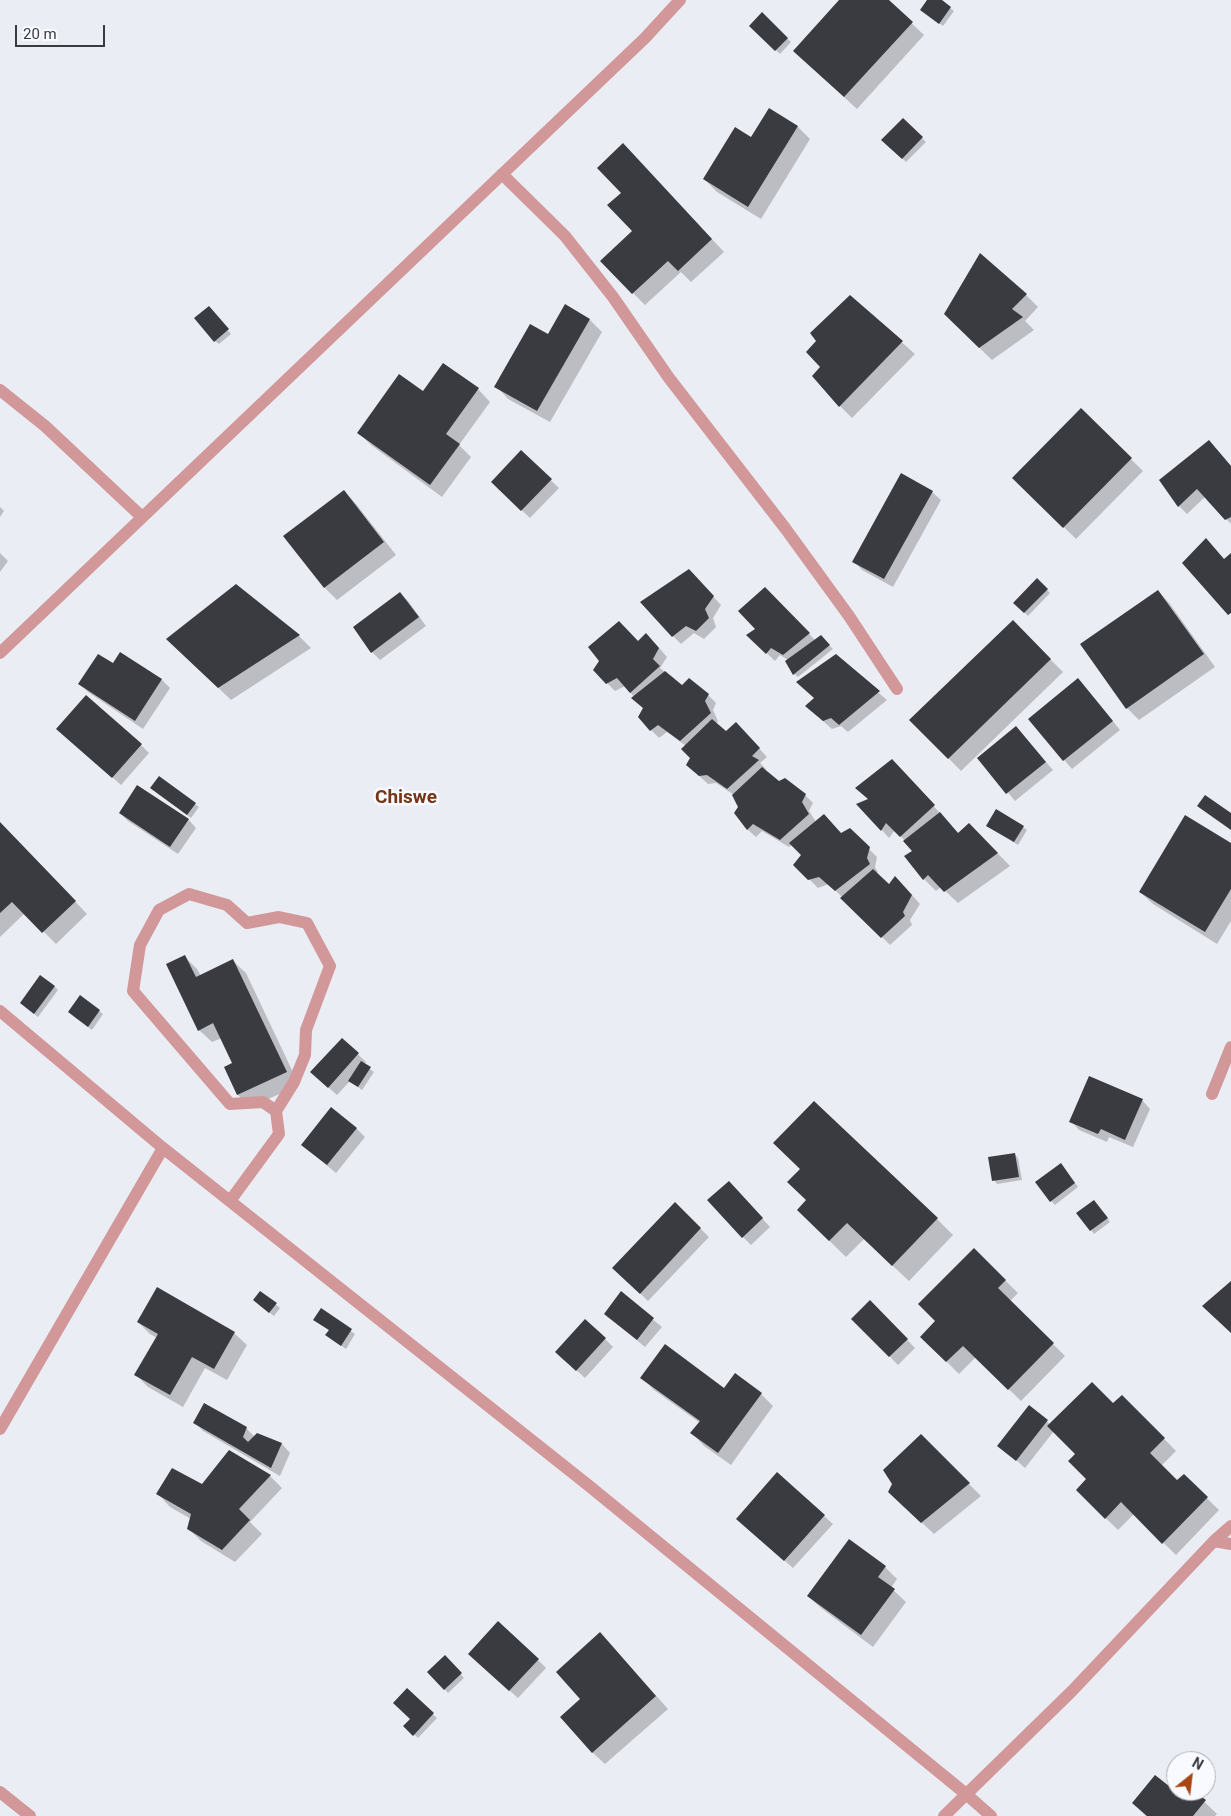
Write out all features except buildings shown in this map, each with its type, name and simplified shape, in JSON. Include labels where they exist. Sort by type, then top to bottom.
[{"type":"street","points":[[0,653],[644,38],[680,0]]},
{"type":"street","points":[[502,174],[565,236],[607,290],[669,378],[791,536],[849,616],[897,689]]},
{"type":"street","points":[[0,390],[45,426],[142,517]]},
{"type":"street","points":[[230,1201],[279,1134],[276,1111],[294,1082],[305,1055],[306,1030],[330,966],[307,923],[279,917],[247,923],[227,905],[189,894],[159,910],[140,945],[133,991],[230,1104],[263,1102],[276,1111]]},
{"type":"street","points":[[0,1010],[163,1148],[596,1491],[991,1816]]},
{"type":"street","points":[[1212,1094],[1231,1047]]},
{"type":"street","points":[[0,1430],[163,1148]]},
{"type":"street","points":[[944,1816],[1072,1691],[1214,1541],[1231,1526]]},
{"type":"street","points":[[1214,1541],[1231,1544]]},
{"type":"street","points":[[0,1792],[30,1816]]},
{"type":"district","name":"Chiswe","points":[[406,798]]}]
